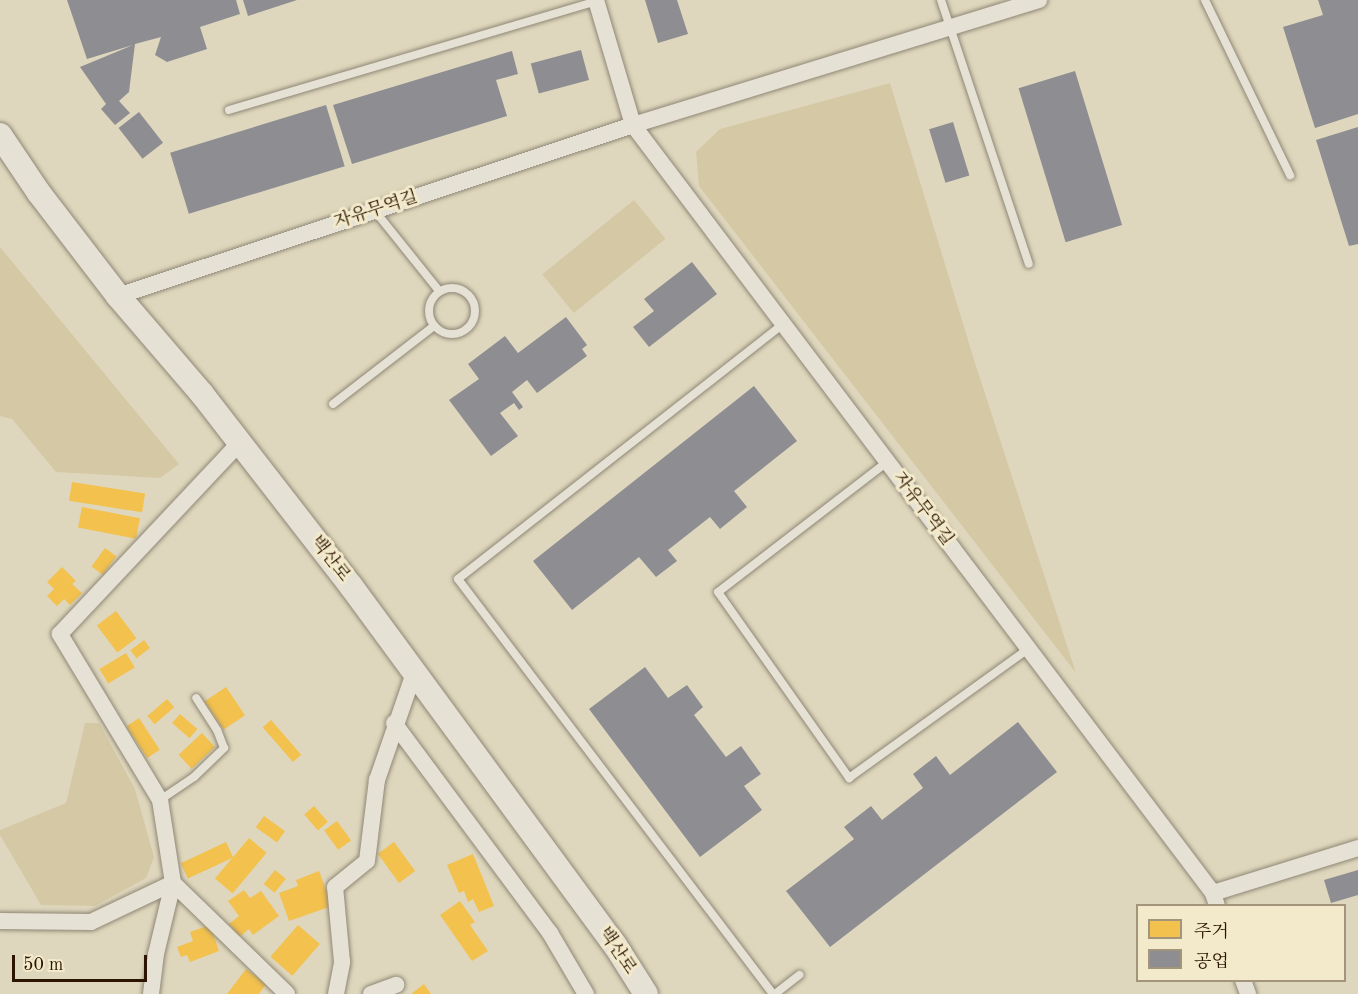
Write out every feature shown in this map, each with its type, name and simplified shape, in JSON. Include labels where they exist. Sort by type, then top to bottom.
[{"type":"main road","name":"백산로","points":[[0,135],[39,193],[118,296],[240,442],[351,586],[615,945],[646,994]]},
{"type":"street","points":[[596,0],[633,124]]},
{"type":"street","name":"자유무역길","points":[[118,296],[633,124],[1039,0]]},
{"type":"street","name":"자유무역길","points":[[633,124],[1215,899]]},
{"type":"street","points":[[151,994],[156,954],[173,883],[160,800],[60,634],[240,442]]},
{"type":"street","points":[[336,994],[342,962],[335,887],[367,861],[377,780],[394,723],[414,673]]},
{"type":"street","points":[[394,723],[550,933],[586,994]]},
{"type":"street","points":[[1215,899],[1358,848]]},
{"type":"street","points":[[0,921],[91,922],[173,883]]},
{"type":"street","points":[[173,883],[287,994]]},
{"type":"street","points":[[371,994],[396,985]]},
{"type":"lane","points":[[229,110],[596,0]]},
{"type":"lane","points":[[941,0],[1029,264]]},
{"type":"lane","points":[[1205,0],[1290,175]]},
{"type":"lane","points":[[375,211],[439,291]]},
{"type":"lane","points":[[454,287],[468,293],[476,306],[476,314],[469,327],[463,332],[447,334],[434,326],[428,312],[433,297],[439,291],[454,287]]},
{"type":"lane","points":[[783,324],[458,579],[774,994],[799,975]]},
{"type":"lane","points":[[333,404],[434,326]]},
{"type":"lane","points":[[887,462],[718,592],[849,777],[1028,649]]},
{"type":"lane","points":[[160,800],[194,777],[224,748],[217,730],[196,698]]},
{"type":"shaded area","points":[[890,83],[975,363],[1076,673],[699,186],[696,152],[720,129]]},
{"type":"shaded area","points":[[634,200],[665,239],[574,313],[542,274]]},
{"type":"shaded area","points":[[0,247],[179,464],[160,478],[56,472],[12,419],[0,416]]},
{"type":"shaded area","points":[[85,723],[99,723],[135,789],[154,857],[146,878],[95,906],[41,905],[0,835],[0,830],[66,803]]},
{"type":"building: 주거","points":[[72,482],[145,494],[142,512],[69,501]]},
{"type":"building: 주거","points":[[82,507],[140,518],[136,539],[78,528]]},
{"type":"building: 주거","points":[[105,548],[116,556],[103,575],[91,567]]},
{"type":"building: 주거","points":[[62,567],[76,581],[72,584],[82,593],[70,605],[64,599],[57,606],[47,596],[54,589],[47,582]]},
{"type":"building: 주거","points":[[116,611],[136,638],[117,653],[97,625]]},
{"type":"building: 주거","points":[[144,640],[150,648],[136,658],[130,650]]},
{"type":"building: 주거","points":[[126,653],[135,668],[108,684],[99,669]]},
{"type":"building: 주거","points":[[226,687],[245,715],[223,730],[204,702]]},
{"type":"building: 주거","points":[[167,699],[174,707],[155,724],[147,716]]},
{"type":"building: 주거","points":[[180,714],[197,729],[189,738],[172,723]]},
{"type":"building: 주거","points":[[139,718],[160,750],[147,758],[126,726]]},
{"type":"building: 주거","points":[[271,720],[301,755],[293,762],[263,727]]},
{"type":"building: 주거","points":[[202,733],[215,747],[192,769],[179,755]]},
{"type":"building: 주거","points":[[314,806],[328,822],[318,830],[304,815]]},
{"type":"building: 주거","points":[[264,816],[285,831],[277,843],[256,827]]},
{"type":"building: 주거","points":[[337,821],[351,840],[338,850],[324,830]]},
{"type":"building: 주거","points":[[249,838],[267,853],[233,893],[215,879]]},
{"type":"building: 주거","points":[[226,842],[233,857],[188,879],[181,863]]},
{"type":"building: 주거","points":[[394,842],[415,871],[399,883],[378,854]]},
{"type":"building: 주거","points":[[473,854],[494,906],[479,912],[473,899],[468,902],[464,891],[459,893],[447,865]]},
{"type":"building: 주거","points":[[275,870],[286,879],[275,893],[264,884]]},
{"type":"building: 주거","points":[[319,871],[332,906],[289,921],[279,893],[298,886],[296,880]]},
{"type":"building: 주거","points":[[244,890],[250,898],[261,891],[279,916],[253,935],[249,929],[239,937],[229,924],[239,916],[228,901]]},
{"type":"building: 주거","points":[[460,901],[475,922],[470,925],[488,951],[472,961],[440,915]]},
{"type":"building: 주거","points":[[210,925],[219,951],[190,962],[187,955],[181,957],[177,947],[193,941],[190,932]]},
{"type":"building: 주거","points":[[298,925],[320,944],[292,976],[270,957]]},
{"type":"building: 주거","points":[[246,969],[266,984],[259,994],[227,994]]},
{"type":"building: 주거","points":[[424,984],[431,994],[411,994]]},
{"type":"building: 공업","points":[[67,0],[236,0],[240,14],[200,27],[207,49],[167,62],[155,55],[161,37],[135,44],[129,92],[119,101],[130,113],[115,125],[101,109],[106,104],[80,67],[133,45],[87,59]]},
{"type":"building: 공업","points":[[243,0],[297,0],[248,16]]},
{"type":"building: 공업","points":[[645,0],[677,0],[688,34],[658,43]]},
{"type":"building: 공업","points":[[1318,0],[1358,0],[1358,114],[1315,128],[1283,27],[1323,15]]},
{"type":"building: 공업","points":[[581,50],[589,80],[539,93],[531,63]]},
{"type":"building: 공업","points":[[512,51],[518,74],[496,80],[507,116],[352,164],[333,105]]},
{"type":"building: 공업","points":[[1075,71],[1122,225],[1066,242],[1019,88]]},
{"type":"building: 공업","points":[[326,105],[345,166],[189,214],[170,153]]},
{"type":"building: 공업","points":[[139,112],[163,143],[143,159],[119,128]]},
{"type":"building: 공업","points":[[953,122],[969,176],[945,183],[929,129]]},
{"type":"building: 공업","points":[[1358,127],[1358,244],[1349,246],[1316,140]]},
{"type":"building: 공업","points":[[692,262],[717,294],[649,347],[633,327],[654,311],[644,299]]},
{"type":"building: 공업","points":[[566,317],[587,345],[582,349],[587,356],[537,393],[527,380],[512,392],[523,407],[519,410],[514,403],[500,413],[518,436],[491,456],[449,400],[479,379],[468,364],[505,336],[518,353]]},
{"type":"building: 공업","points":[[754,386],[797,441],[734,491],[747,507],[720,529],[710,517],[668,550],[677,561],[656,577],[639,557],[572,610],[533,561]]},
{"type":"building: 공업","points":[[645,667],[668,698],[687,685],[703,707],[694,715],[726,757],[741,746],[761,774],[744,786],[762,810],[700,857],[589,709]]},
{"type":"building: 공업","points":[[1018,722],[1057,772],[830,947],[786,891],[854,839],[844,827],[871,806],[882,820],[923,788],[913,774],[936,756],[950,775]]},
{"type":"building: 공업","points":[[1358,870],[1358,895],[1331,903],[1324,880]]}]
